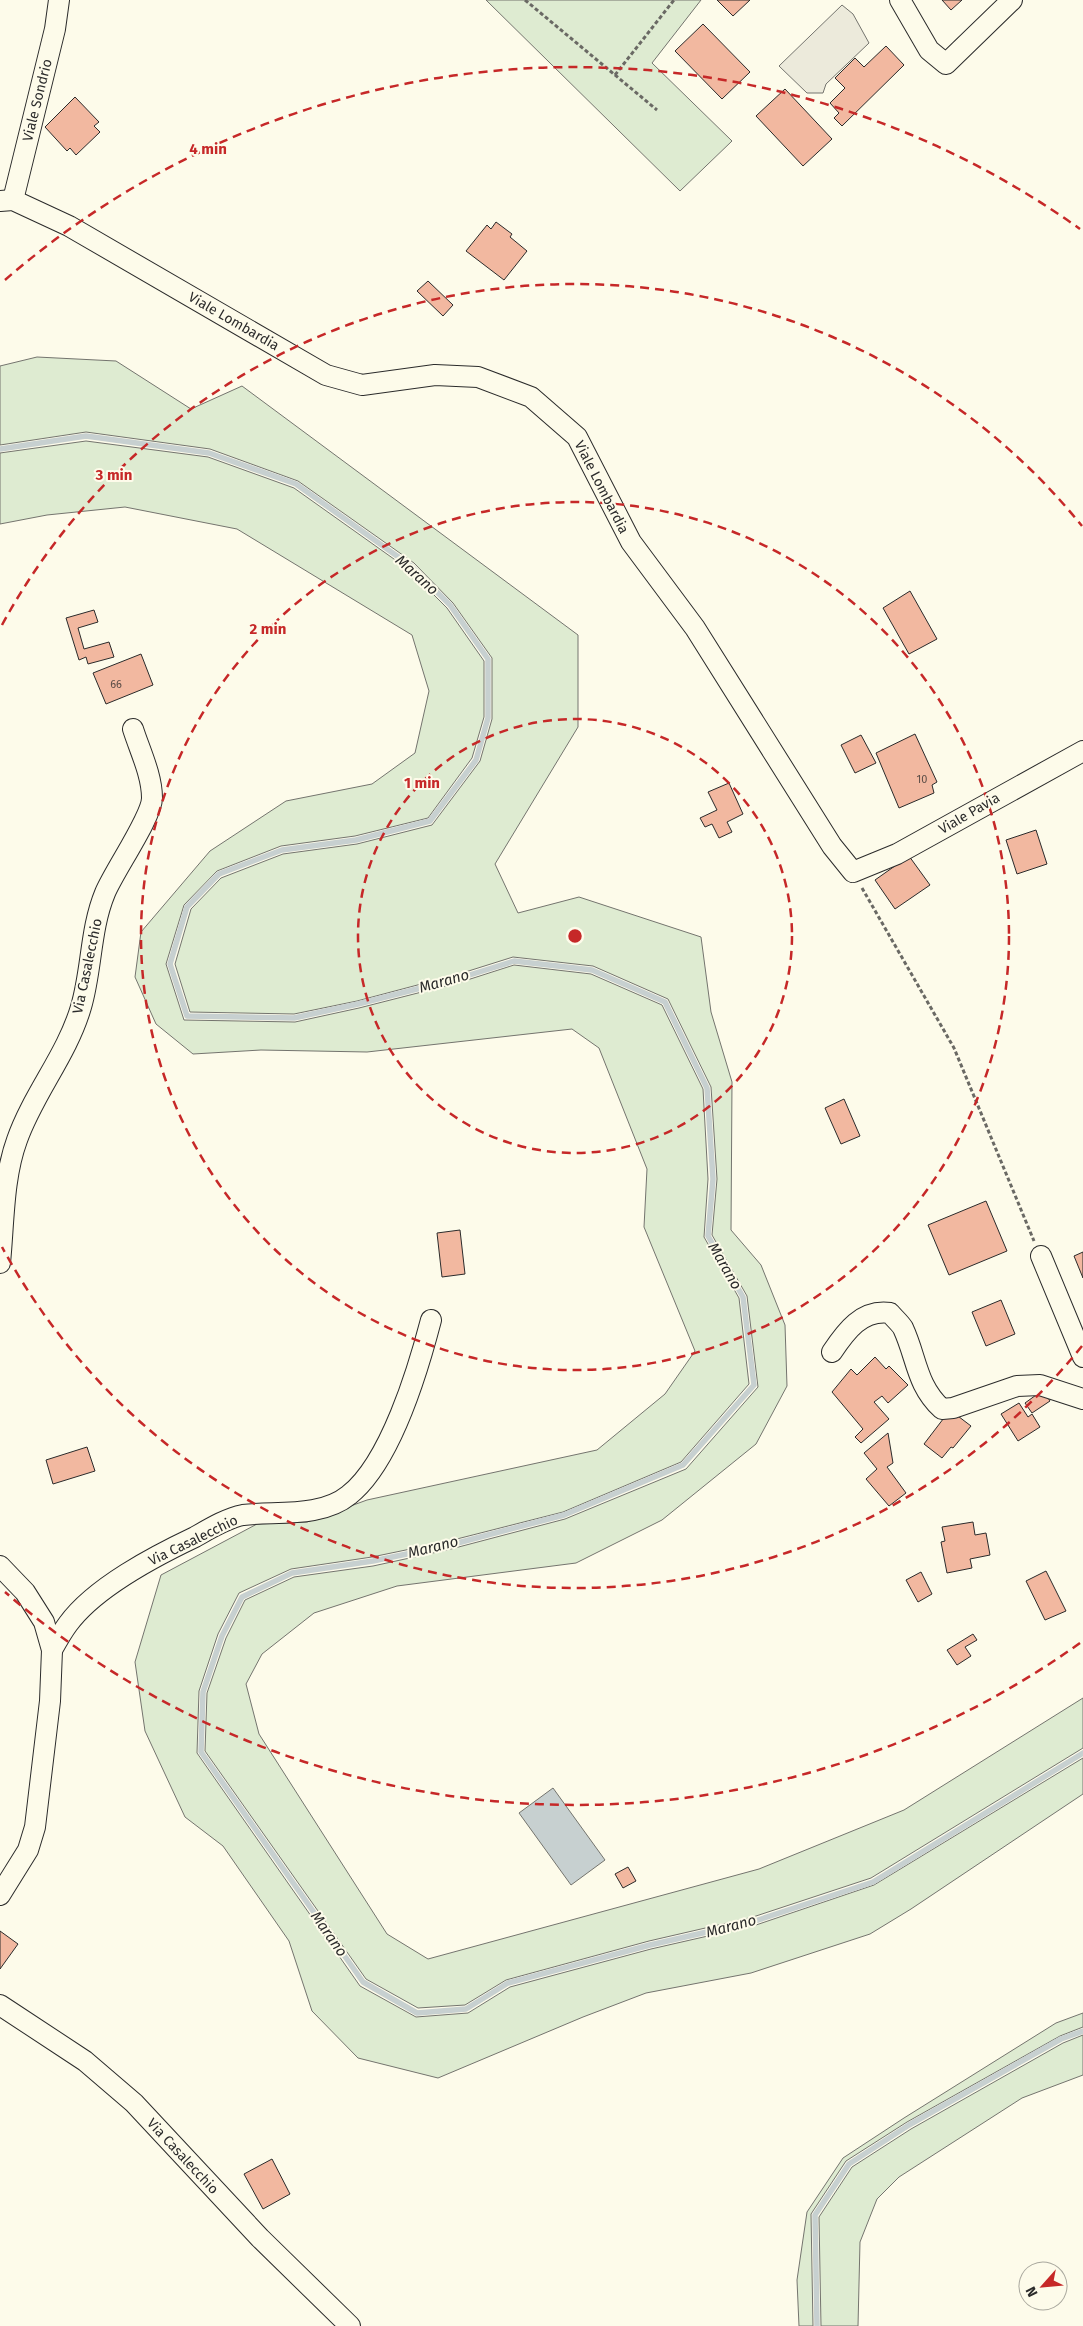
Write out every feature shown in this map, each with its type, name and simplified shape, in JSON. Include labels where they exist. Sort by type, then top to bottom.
[{"type":"street","name":"Viale Sondrio","points":[[6,200],[55,29],[59,0]]},
{"type":"street","points":[[900,0],[929,50],[946,64],[1012,0]]},
{"type":"street","name":"Viale Lombardia","points":[[6,200],[69,226],[326,375],[362,385],[435,375],[478,376],[531,397],[577,437],[631,542],[695,628],[832,846],[853,872]]},
{"type":"street","name":"Via Casalecchio","points":[[0,1263],[8,1185],[17,1138],[72,1032],[81,1007],[98,915],[105,893],[146,818],[152,800],[149,777],[133,729]]},
{"type":"street","name":"Viale Pavia","points":[[853,872],[897,854],[1083,751]]},
{"type":"street","points":[[1041,1256],[1083,1357]]},
{"type":"street","points":[[832,1352],[842,1336],[860,1319],[878,1311],[890,1313],[902,1327],[920,1380],[931,1398],[942,1409],[953,1408],[1017,1386],[1040,1384],[1083,1400]]},
{"type":"street","name":"Via Casalecchio","points":[[52,1650],[69,1623],[89,1602],[155,1556],[240,1516],[321,1508],[348,1496],[368,1476],[384,1450],[419,1365],[431,1320]]},
{"type":"street","name":"Via Casalecchio","points":[[0,1566],[25,1592],[44,1622],[52,1650],[49,1710],[35,1828],[28,1850],[0,1895]]},
{"type":"street","name":"Via Casalecchio","points":[[0,2005],[85,2061],[134,2103],[260,2238],[350,2326]]},
{"type":"path","points":[[525,0],[657,110]]},
{"type":"path","points":[[615,75],[674,0]]},
{"type":"path","points":[[853,872],[954,1048],[1041,1256]]},
{"type":"green space","points":[[486,0],[701,0],[652,63],[732,141],[680,191]]},
{"type":"green space","points":[[37,357],[116,361],[191,409],[242,386],[578,635],[578,727],[495,864],[518,913],[579,897],[701,937],[711,1012],[732,1082],[731,1230],[761,1265],[785,1325],[787,1386],[756,1444],[662,1520],[576,1563],[397,1586],[314,1613],[262,1654],[246,1684],[259,1734],[387,1934],[428,1959],[759,1869],[904,1810],[1083,1698],[1083,1748],[871,1878],[753,1917],[649,1941],[506,1980],[465,2005],[418,2008],[366,1979],[205,1751],[207,1693],[226,1638],[245,1600],[294,1577],[373,1566],[451,1549],[565,1519],[686,1469],[758,1387],[747,1296],[712,1235],[717,1179],[711,1087],[668,999],[593,966],[513,957],[459,974],[357,1001],[294,1014],[190,1012],[175,964],[191,909],[221,878],[283,854],[357,844],[432,825],[480,761],[492,719],[492,658],[453,603],[414,563],[298,481],[210,449],[86,432],[0,445],[0,366]]},
{"type":"green space","points":[[86,441],[208,457],[294,488],[408,569],[447,608],[484,661],[484,717],[472,758],[428,818],[355,836],[281,846],[217,871],[184,905],[166,964],[184,1020],[295,1022],[461,982],[514,965],[591,974],[662,1005],[703,1089],[708,1179],[704,1237],[739,1298],[749,1384],[681,1462],[563,1512],[449,1541],[372,1557],[291,1569],[239,1593],[218,1634],[199,1691],[197,1753],[360,1986],[416,2017],[468,2013],[510,1987],[651,1949],[756,1925],[874,1885],[1083,1758],[1083,1794],[911,1909],[870,1934],[751,1973],[646,1993],[583,2017],[438,2078],[358,2058],[312,2011],[289,1941],[223,1846],[185,1817],[145,1731],[135,1662],[161,1575],[257,1524],[307,1522],[367,1500],[597,1450],[665,1394],[695,1351],[644,1227],[647,1169],[599,1048],[572,1029],[367,1052],[261,1050],[193,1054],[156,1024],[135,977],[141,932],[210,851],[286,801],[372,784],[415,753],[429,691],[412,635],[237,529],[125,507],[47,515],[0,524],[0,453]]},
{"type":"green space","points":[[1083,2013],[1083,2027],[1060,2036],[907,2122],[846,2161],[811,2214],[813,2326],[799,2326],[797,2280],[807,2212],[843,2158],[1056,2023]]},
{"type":"green space","points":[[1083,2035],[1083,2075],[1022,2098],[899,2177],[877,2199],[860,2242],[858,2326],[821,2326],[819,2217],[852,2167],[911,2129],[1063,2043]]},
{"type":"shaded area","points":[[842,5],[853,14],[869,43],[826,84],[823,93],[807,93],[779,66]]},
{"type":"shaded area","points":[[553,1788],[605,1860],[571,1885],[519,1813]]},
{"type":"building","points":[[717,0],[750,0],[733,16]]},
{"type":"building","points":[[942,0],[962,0],[951,10]]},
{"type":"building","points":[[703,24],[750,72],[722,99],[675,51]]},
{"type":"building","points":[[886,46],[904,65],[842,126],[834,118],[839,113],[830,103],[845,88],[835,78],[855,58],[864,67]]},
{"type":"building","points":[[785,89],[832,139],[803,166],[756,116]]},
{"type":"building","points":[[75,97],[99,122],[94,126],[100,132],[76,155],[70,148],[67,151],[45,127]]},
{"type":"building","points":[[496,222],[512,234],[510,237],[527,251],[504,280],[466,251],[487,225],[491,229]]},
{"type":"building","points":[[428,281],[453,305],[443,316],[417,291]]},
{"type":"building","points":[[910,591],[937,639],[909,654],[883,608]]},
{"type":"building","points":[[94,610],[98,622],[78,628],[84,649],[109,642],[114,657],[88,664],[86,657],[79,660],[66,618]]},
{"type":"building","points":[[141,654],[153,685],[106,704],[93,673]]},
{"type":"building","points":[[915,734],[937,782],[932,785],[934,793],[899,808],[876,753]]},
{"type":"building","points":[[861,735],[876,763],[855,773],[841,745]]},
{"type":"building","points":[[729,783],[743,814],[727,822],[732,832],[719,838],[712,824],[705,827],[700,818],[717,810],[708,792]]},
{"type":"building","points":[[1036,830],[1047,864],[1017,874],[1006,840]]},
{"type":"building","points":[[909,856],[930,885],[895,909],[875,880]]},
{"type":"building","points":[[844,1099],[860,1136],[841,1144],[825,1108]]},
{"type":"building","points":[[986,1201],[1007,1251],[949,1275],[928,1225]]},
{"type":"building","points":[[460,1230],[465,1274],[442,1277],[437,1233]]},
{"type":"building","points":[[1083,1252],[1083,1278],[1074,1256]]},
{"type":"building","points":[[1001,1300],[1015,1334],[986,1346],[972,1312]]},
{"type":"building","points":[[875,1357],[886,1369],[889,1366],[908,1385],[888,1403],[882,1396],[874,1402],[889,1419],[861,1443],[855,1437],[863,1429],[832,1392],[851,1369],[857,1375]]},
{"type":"building","points":[[1043,1390],[1050,1401],[1032,1413],[1025,1403]]},
{"type":"building","points":[[1019,1403],[1028,1417],[1032,1414],[1040,1427],[1018,1441],[1001,1414]]},
{"type":"building","points":[[950,1410],[971,1426],[942,1458],[924,1444]]},
{"type":"building","points":[[888,1433],[893,1463],[887,1467],[906,1493],[889,1506],[866,1479],[877,1469],[864,1453]]},
{"type":"building","points":[[87,1447],[95,1471],[53,1484],[46,1460]]},
{"type":"building","points":[[973,1522],[975,1535],[986,1533],[990,1555],[970,1559],[972,1568],[947,1573],[941,1542],[945,1541],[942,1527]]},
{"type":"building","points":[[1046,1571],[1066,1611],[1045,1620],[1026,1581]]},
{"type":"building","points":[[921,1572],[932,1594],[918,1602],[906,1580]]},
{"type":"building","points":[[973,1634],[977,1640],[965,1647],[971,1656],[957,1665],[947,1650]]},
{"type":"building","points":[[628,1867],[636,1881],[623,1888],[615,1874]]},
{"type":"building","points":[[0,1931],[18,1944],[0,1969]]},
{"type":"building","points":[[272,2159],[290,2194],[263,2209],[244,2174]]},
{"type":"waterway","name":"Marano","points":[[0,449],[86,436],[209,453],[296,484],[411,566],[450,605],[488,659],[488,718],[476,760],[430,821],[356,840],[282,850],[219,874],[187,907],[170,964],[187,1016],[294,1018],[460,978],[514,961],[592,970],[665,1002],[707,1088],[713,1179],[708,1236],[743,1297],[754,1385],[683,1465],[564,1515],[450,1545],[373,1561],[292,1573],[242,1597],[222,1636],[203,1692],[201,1752],[363,1982],[417,2013],[466,2009],[508,1983],[650,1945],[755,1921],[873,1882],[1083,1753]]},
{"type":"waterway","name":"Marano","points":[[817,2326],[815,2215],[849,2164],[909,2125],[1061,2039],[1083,2031]]}]
